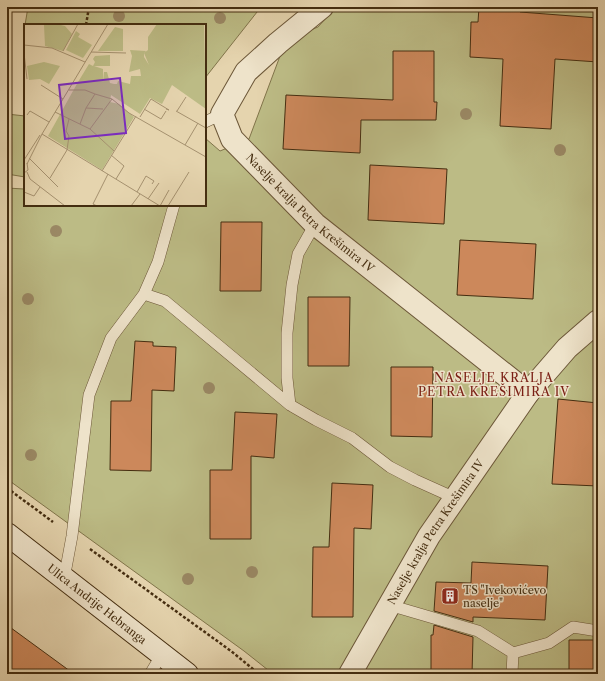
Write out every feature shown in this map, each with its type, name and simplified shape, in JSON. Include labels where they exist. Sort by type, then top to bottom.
[{"type":"street","name":"Naselje kralja Petra Krešimira IV","points":[[322,7],[278,43],[246,72],[214,118],[232,139],[315,224],[528,393]]},
{"type":"street","name":"Naselje kralja Petra Krešimira IV","points":[[350,674],[428,536],[528,393],[567,348],[598,321]]},
{"type":"street","name":"Ulica Andrije Hebranga","points":[[7,534],[187,674]]},
{"type":"lane","points":[[64,579],[72,536],[89,395],[110,338],[144,294],[158,262],[174,206]]},
{"type":"lane","points":[[290,405],[287,378],[287,334],[292,285],[298,254],[315,224]]},
{"type":"lane","points":[[144,294],[165,301],[290,405],[352,438],[390,467],[455,498]]},
{"type":"lane","points":[[389,605],[478,631],[513,653],[548,643],[573,627],[598,631]]},
{"type":"lane","points":[[512,674],[513,653]]},
{"type":"lane","points":[[150,674],[162,654]]},
{"type":"path","points":[[86,24],[89,7]]},
{"type":"path","points":[[7,488],[230,651],[259,674]]},
{"type":"shaded area","points":[[28,7],[261,7],[206,77],[206,24],[25,24]]},
{"type":"shaded area","points":[[336,7],[594,7],[598,10],[598,674],[273,674],[244,651],[7,479],[7,188],[24,189],[24,206],[206,206],[206,139],[220,151],[249,139],[286,40],[318,27]]},
{"type":"shaded area","points":[[7,114],[24,116],[24,177],[7,174]]},
{"type":"building","points":[[479,7],[520,7],[520,12],[598,18],[598,62],[555,59],[551,129],[500,126],[503,59],[470,57],[471,22],[478,22]]},
{"type":"building","points":[[393,51],[434,51],[434,102],[437,102],[436,120],[361,120],[360,153],[283,149],[286,95],[393,100]]},
{"type":"building","points":[[370,165],[447,169],[444,224],[368,220]]},
{"type":"building","points":[[221,222],[262,222],[261,291],[220,291]]},
{"type":"building","points":[[460,240],[536,244],[533,299],[457,295]]},
{"type":"building","points":[[308,297],[350,297],[349,366],[308,366]]},
{"type":"building","points":[[135,341],[153,342],[153,346],[176,347],[174,391],[152,390],[151,471],[110,470],[111,401],[131,401]]},
{"type":"building","points":[[391,367],[433,367],[432,437],[391,436]]},
{"type":"building","points":[[558,399],[598,403],[598,486],[552,484]]},
{"type":"building","points":[[235,412],[277,414],[274,458],[251,456],[251,539],[210,539],[210,470],[232,470]]},
{"type":"building","points":[[332,483],[373,485],[371,529],[354,528],[353,617],[312,617],[313,547],[329,547]]},
{"type":"building","points":[[472,562],[548,566],[545,620],[473,617],[473,622],[434,611],[436,582],[471,583]]},
{"type":"building","points":[[7,625],[74,674],[7,674]]},
{"type":"building","points":[[434,625],[473,637],[472,674],[431,674],[431,635],[433,635]]},
{"type":"building","points":[[569,640],[598,640],[598,674],[569,674]]},
{"type":"place","name":"TS \"Ivekovićevo naselje\"","points":[[450,596]]},
{"type":"district","name":"NASELJE KRALJA PETRA KREŠIMIRA IV","points":[[494,384]]}]
